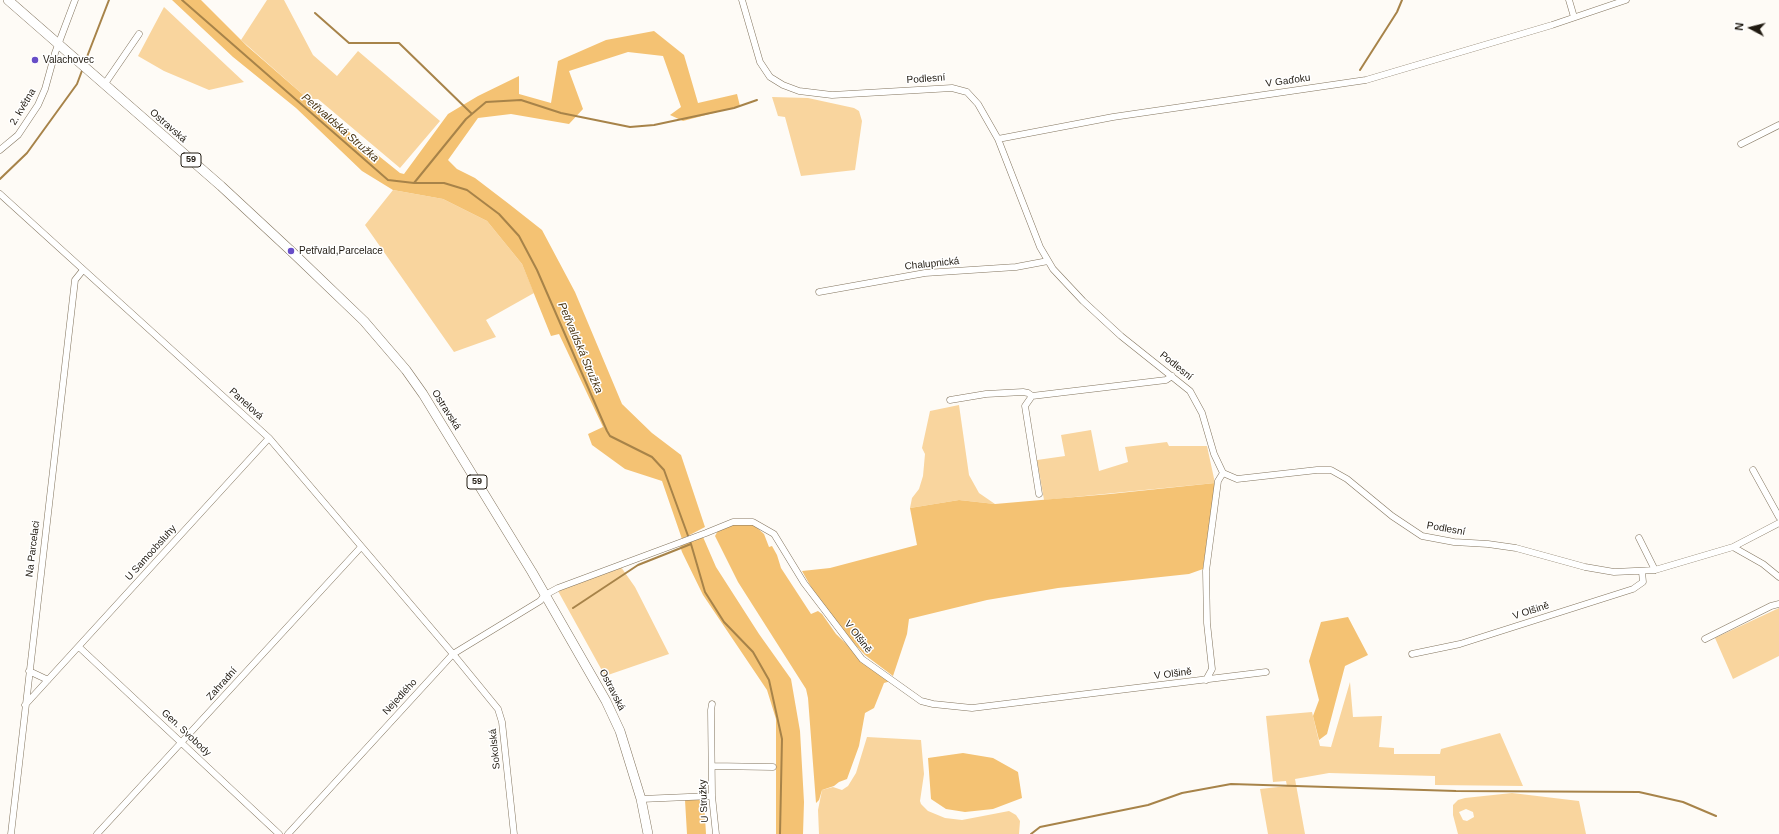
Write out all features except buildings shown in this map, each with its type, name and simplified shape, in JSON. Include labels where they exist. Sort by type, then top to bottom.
[{"type":"main road","name":"Ostravská","points":[[8,0],[221,186],[364,321],[393,353],[423,394],[545,595],[606,701],[620,731],[641,799],[648,834]]},
{"type":"street","points":[[58,44],[75,0]]},
{"type":"street","name":"Podlesní","points":[[742,0],[760,62],[770,77],[783,85],[799,91],[832,95],[952,88],[967,92],[978,104],[998,139],[1040,247],[1053,269],[1083,301],[1121,336],[1190,391],[1202,413],[1214,454],[1223,473],[1237,479],[1317,470],[1331,470],[1347,479],[1392,516],[1422,536],[1454,542],[1488,544],[1516,548],[1585,567],[1614,572],[1642,572],[1655,570],[1732,547],[1779,523]]},
{"type":"street","points":[[1569,0],[1574,17]]},
{"type":"street","name":"V Gaďoku","points":[[998,139],[1113,117],[1366,80],[1626,0]]},
{"type":"street","points":[[104,85],[139,34]]},
{"type":"street","name":"2. května","points":[[0,150],[18,135],[38,105],[45,89],[58,44]]},
{"type":"street","points":[[1741,144],[1779,125]]},
{"type":"street","name":"Panelová","points":[[0,194],[269,438],[454,654]]},
{"type":"street","name":"Chalupnická","points":[[819,292],[925,273],[1016,267],[1048,261]]},
{"type":"street","name":"Na Parcelaci","points":[[11,834],[75,280],[83,270]]},
{"type":"street","points":[[950,400],[986,394],[1023,392],[1032,396],[1166,380],[1172,376]]},
{"type":"street","points":[[1032,396],[1026,406],[1040,494]]},
{"type":"street","name":"U Samoobsluhy","points":[[25,705],[79,648],[269,438]]},
{"type":"street","points":[[1753,470],[1779,517]]},
{"type":"street","name":"V Olšině","points":[[1206,680],[1212,669],[1207,623],[1206,572],[1218,482],[1223,473]]},
{"type":"street","name":"V Olšině","points":[[545,595],[558,588],[732,522],[753,522],[774,534],[804,583],[862,659],[921,701],[933,704],[972,708],[1266,672]]},
{"type":"street","points":[[1639,538],[1655,570]]},
{"type":"street","name":"Zahradní","points":[[97,834],[183,743],[361,547]]},
{"type":"street","points":[[1732,547],[1763,564],[1779,577]]},
{"type":"street","name":"V Olšině","points":[[1412,654],[1460,644],[1633,589],[1643,582],[1642,572]]},
{"type":"street","name":"Nejedlého","points":[[288,834],[454,654],[540,601],[545,595]]},
{"type":"street","points":[[1705,639],[1771,606],[1779,604]]},
{"type":"street","name":"Gen. Svobody","points":[[79,648],[183,743],[279,834]]},
{"type":"street","name":"Sokolská","points":[[454,654],[498,709],[502,722],[514,834]]},
{"type":"street","points":[[29,671],[48,680]]},
{"type":"street","name":"U Stružky","points":[[712,704],[712,796],[716,834]]},
{"type":"street","name":"U Stružky","points":[[712,766],[773,767]]},
{"type":"street","points":[[641,799],[712,796]]},
{"type":"shaded area","points":[[172,0],[201,0],[247,46],[308,99],[400,173],[404,174],[448,114],[478,96],[519,76],[519,94],[551,103],[558,61],[606,40],[654,31],[684,55],[698,103],[737,94],[740,106],[683,121],[670,115],[681,107],[663,56],[628,52],[569,71],[583,109],[569,124],[511,114],[478,118],[448,160],[457,169],[475,178],[542,230],[575,292],[622,404],[652,433],[681,455],[705,527],[682,539],[662,481],[625,469],[592,445],[588,434],[603,427],[559,334],[551,336],[522,264],[487,221],[443,199],[393,190],[362,171],[296,108],[233,57]]},
{"type":"shaded area","points":[[267,0],[284,0],[313,55],[337,76],[358,51],[440,121],[400,168],[318,99],[308,99],[241,40]]},
{"type":"shaded area","points":[[164,7],[244,82],[209,90],[164,71],[138,56]]},
{"type":"shaded area","points":[[772,97],[808,98],[854,108],[859,111],[862,121],[855,170],[801,176],[785,117],[778,116]]},
{"type":"shaded area","points":[[393,190],[443,199],[487,221],[522,264],[534,293],[486,320],[496,337],[454,352],[365,225]]},
{"type":"shaded area","points":[[959,405],[969,475],[979,493],[995,504],[959,500],[910,508],[912,498],[919,489],[923,476],[925,454],[922,448],[930,411]]},
{"type":"shaded area","points":[[1091,430],[1099,471],[1128,462],[1125,447],[1167,442],[1169,446],[1207,446],[1215,483],[1044,500],[1037,460],[1065,456],[1061,435]]},
{"type":"shaded area","points":[[1215,483],[1203,569],[1189,574],[1058,588],[987,600],[909,619],[907,634],[893,676],[865,655],[827,615],[802,571],[830,568],[917,545],[910,508],[959,500],[995,504]]},
{"type":"shaded area","points":[[735,523],[753,524],[764,534],[769,547],[772,546],[777,555],[781,568],[811,614],[818,611],[822,614],[836,634],[882,677],[891,681],[884,683],[874,708],[865,713],[859,746],[847,779],[822,790],[819,800],[816,803],[808,698],[806,689],[738,582],[715,536],[720,527]]},
{"type":"shaded area","points":[[703,537],[716,567],[759,634],[791,679],[800,731],[804,802],[803,834],[776,834],[776,719],[767,690],[703,595],[682,552],[680,546]]},
{"type":"shaded area","points":[[621,567],[635,587],[669,654],[605,676],[558,591]]},
{"type":"shaded area","points":[[1779,608],[1779,656],[1733,679],[1715,638]]},
{"type":"shaded area","points":[[1348,617],[1368,655],[1345,666],[1327,734],[1319,740],[1313,716],[1319,700],[1309,661],[1321,622]]},
{"type":"shaded area","points":[[1350,682],[1353,717],[1382,716],[1379,747],[1394,748],[1394,754],[1440,754],[1441,749],[1500,733],[1523,786],[1435,785],[1435,776],[1329,773],[1295,779],[1305,834],[1268,834],[1260,789],[1287,786],[1286,781],[1273,782],[1266,716],[1312,712],[1320,746],[1331,747]]},
{"type":"shaded area","points":[[867,737],[921,740],[924,774],[920,801],[928,811],[945,818],[962,820],[1009,811],[1016,815],[1020,821],[1019,834],[819,834],[818,810],[822,790],[833,787],[842,790],[848,786],[856,773]]},
{"type":"shaded area","points":[[963,753],[993,758],[1018,772],[1022,798],[993,809],[965,812],[946,809],[931,799],[928,758]]},
{"type":"shaded area","points":[[1512,793],[1579,801],[1586,834],[1458,834],[1453,815],[1453,805],[1458,800]],"holes":[[[1466,809],[1473,812],[1474,817],[1467,821],[1463,820],[1459,812]]]},
{"type":"shaded area","points":[[704,799],[706,834],[687,834],[685,800]]},
{"type":"waterway","points":[[85,62],[109,0]]},
{"type":"waterway","name":"Petřvaldská Stružka","points":[[182,0],[388,180],[414,183],[444,183],[467,190],[499,214],[519,236],[537,270],[607,431],[610,436],[652,457],[664,470],[691,544],[705,592],[724,622],[753,652],[769,680],[782,739],[780,834]]},
{"type":"waterway","points":[[1360,70],[1397,12],[1402,0]]},
{"type":"waterway","points":[[315,13],[349,43],[399,43],[471,113]]},
{"type":"waterway","points":[[0,179],[27,153],[77,84],[83,68]]},
{"type":"waterway","points":[[414,183],[466,119],[486,102],[521,100],[561,113],[630,127],[654,125],[734,108],[757,100]]},
{"type":"waterway","points":[[573,608],[638,565],[691,544]]},
{"type":"waterway","points":[[1031,834],[1040,827],[1148,805],[1182,793],[1231,784],[1456,791],[1639,792],[1683,802],[1716,816]]},
{"type":"place","name":"Valachovec","points":[[35,60]]},
{"type":"place","name":"Petřvald,Parcelace","points":[[291,251]]}]
